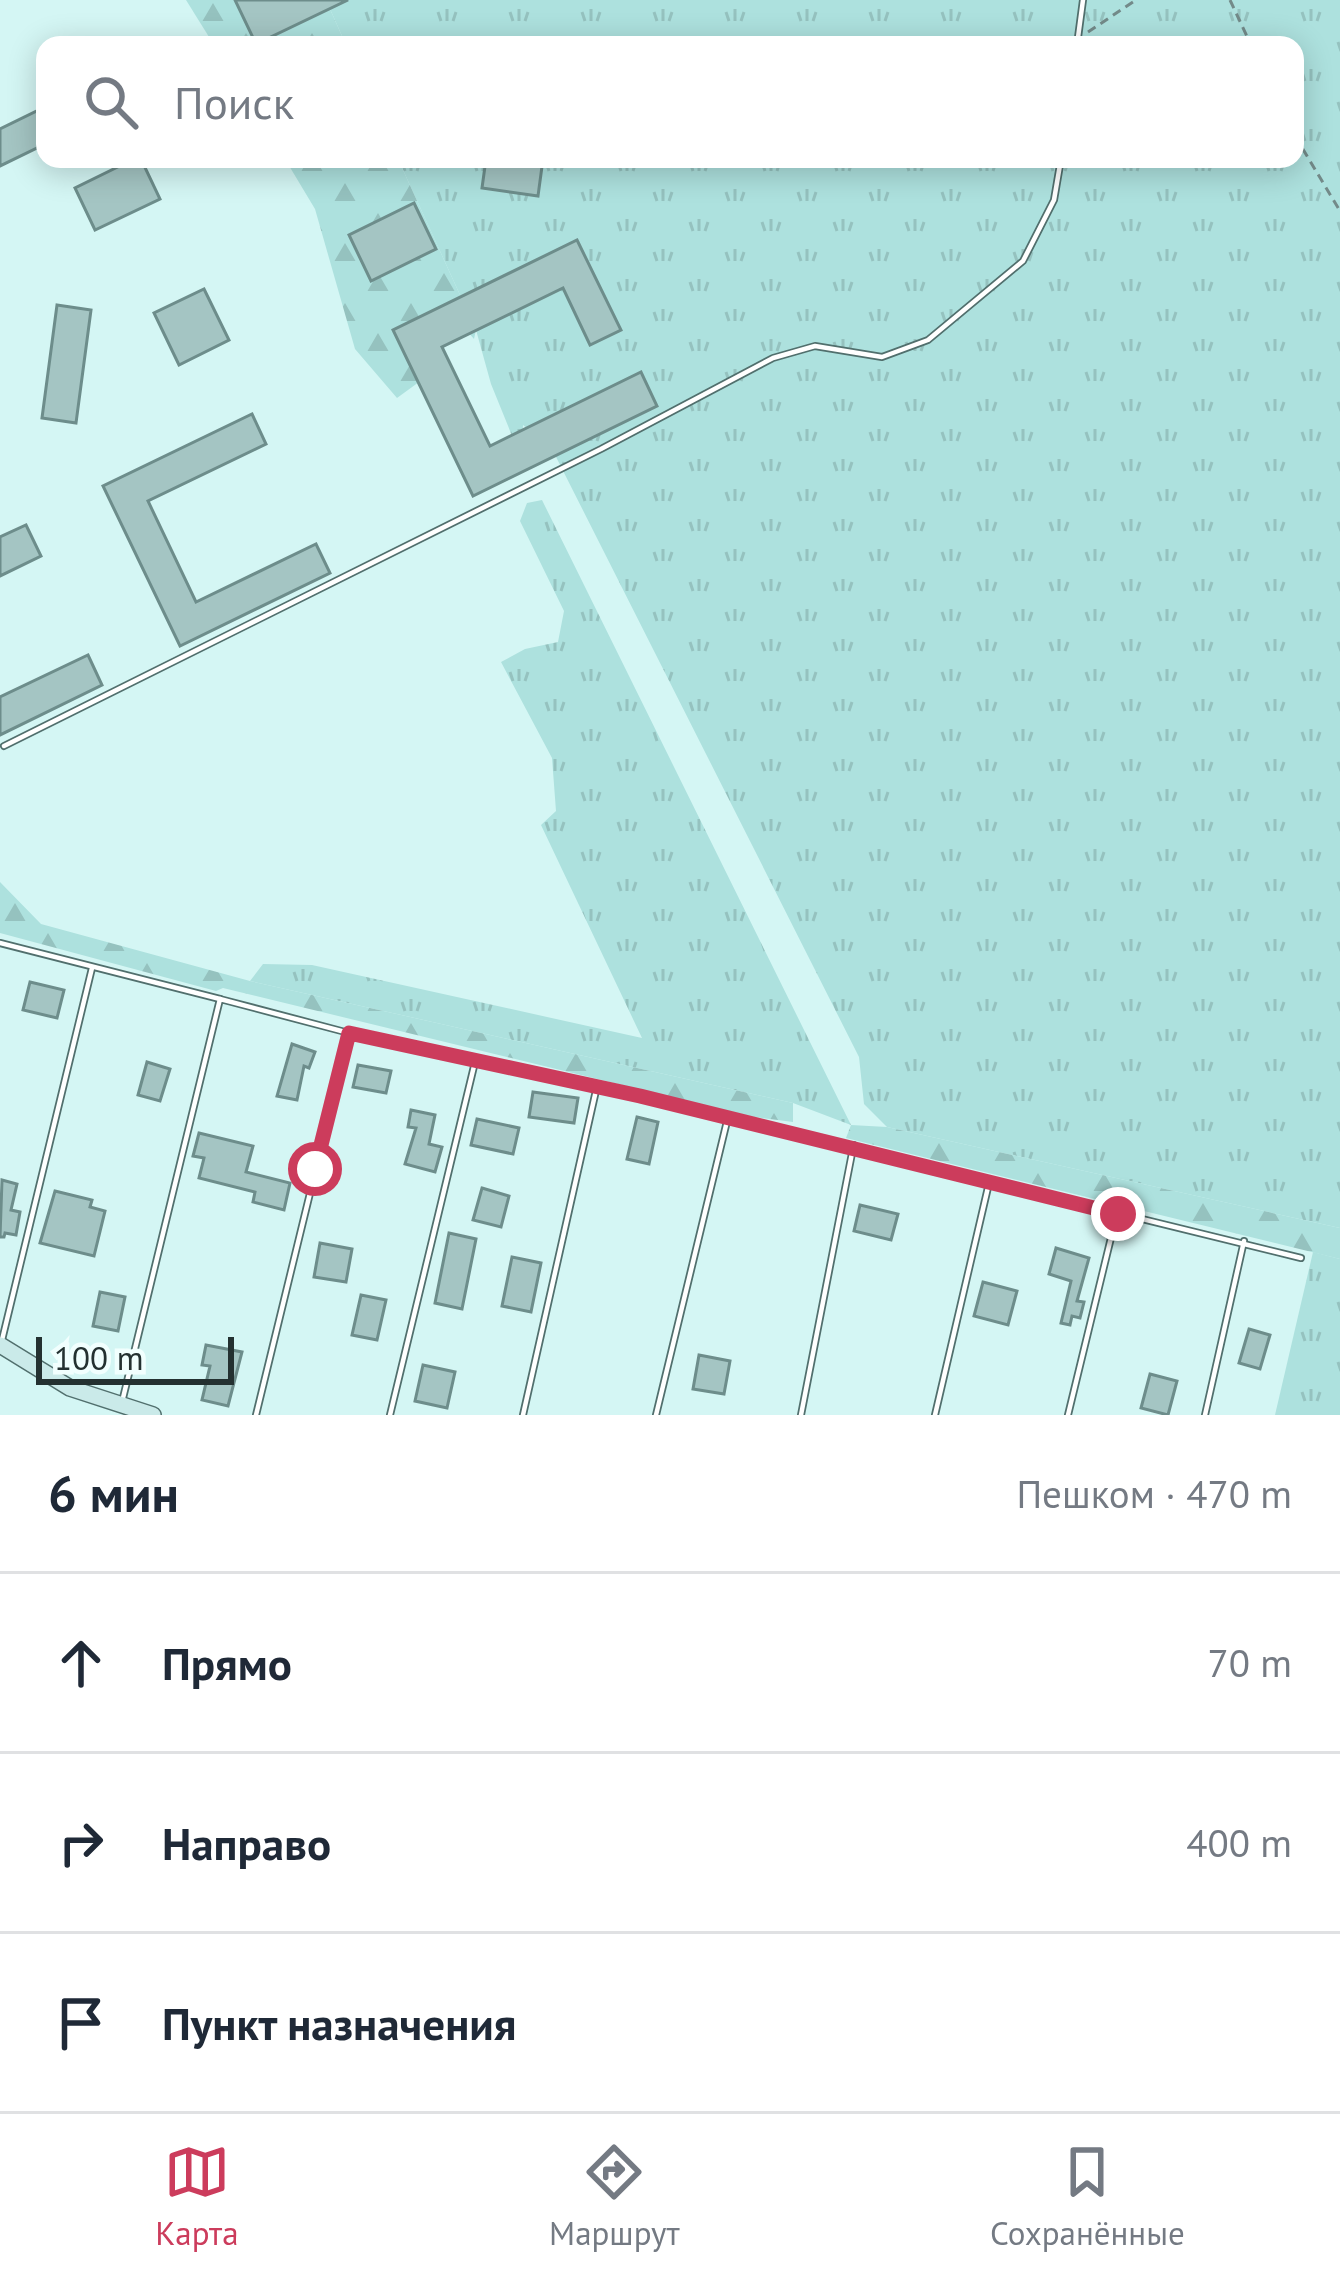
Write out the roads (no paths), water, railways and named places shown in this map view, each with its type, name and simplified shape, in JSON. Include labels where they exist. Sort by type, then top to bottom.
[{"type":"street","points":[[0,1346],[70,1388],[153,1415]]},
{"type":"lane","points":[[1079,36],[1083,0]]},
{"type":"lane","points":[[4,746],[601,449],[773,358],[815,346],[882,357],[928,340],[1023,261],[1054,200],[1059,168]]},
{"type":"lane","points":[[0,943],[349,1033],[854,1146],[1301,1258]]},
{"type":"lane","points":[[0,1346],[92,968]]},
{"type":"lane","points":[[121,1407],[220,999]]},
{"type":"lane","points":[[256,1415],[349,1033]]},
{"type":"lane","points":[[390,1415],[475,1062]]},
{"type":"lane","points":[[523,1415],[597,1086]]},
{"type":"lane","points":[[656,1415],[728,1117]]},
{"type":"lane","points":[[801,1415],[854,1146]]},
{"type":"lane","points":[[935,1415],[989,1183]]},
{"type":"lane","points":[[1068,1415],[1118,1214]]},
{"type":"lane","points":[[1205,1415],[1244,1241]]}]
